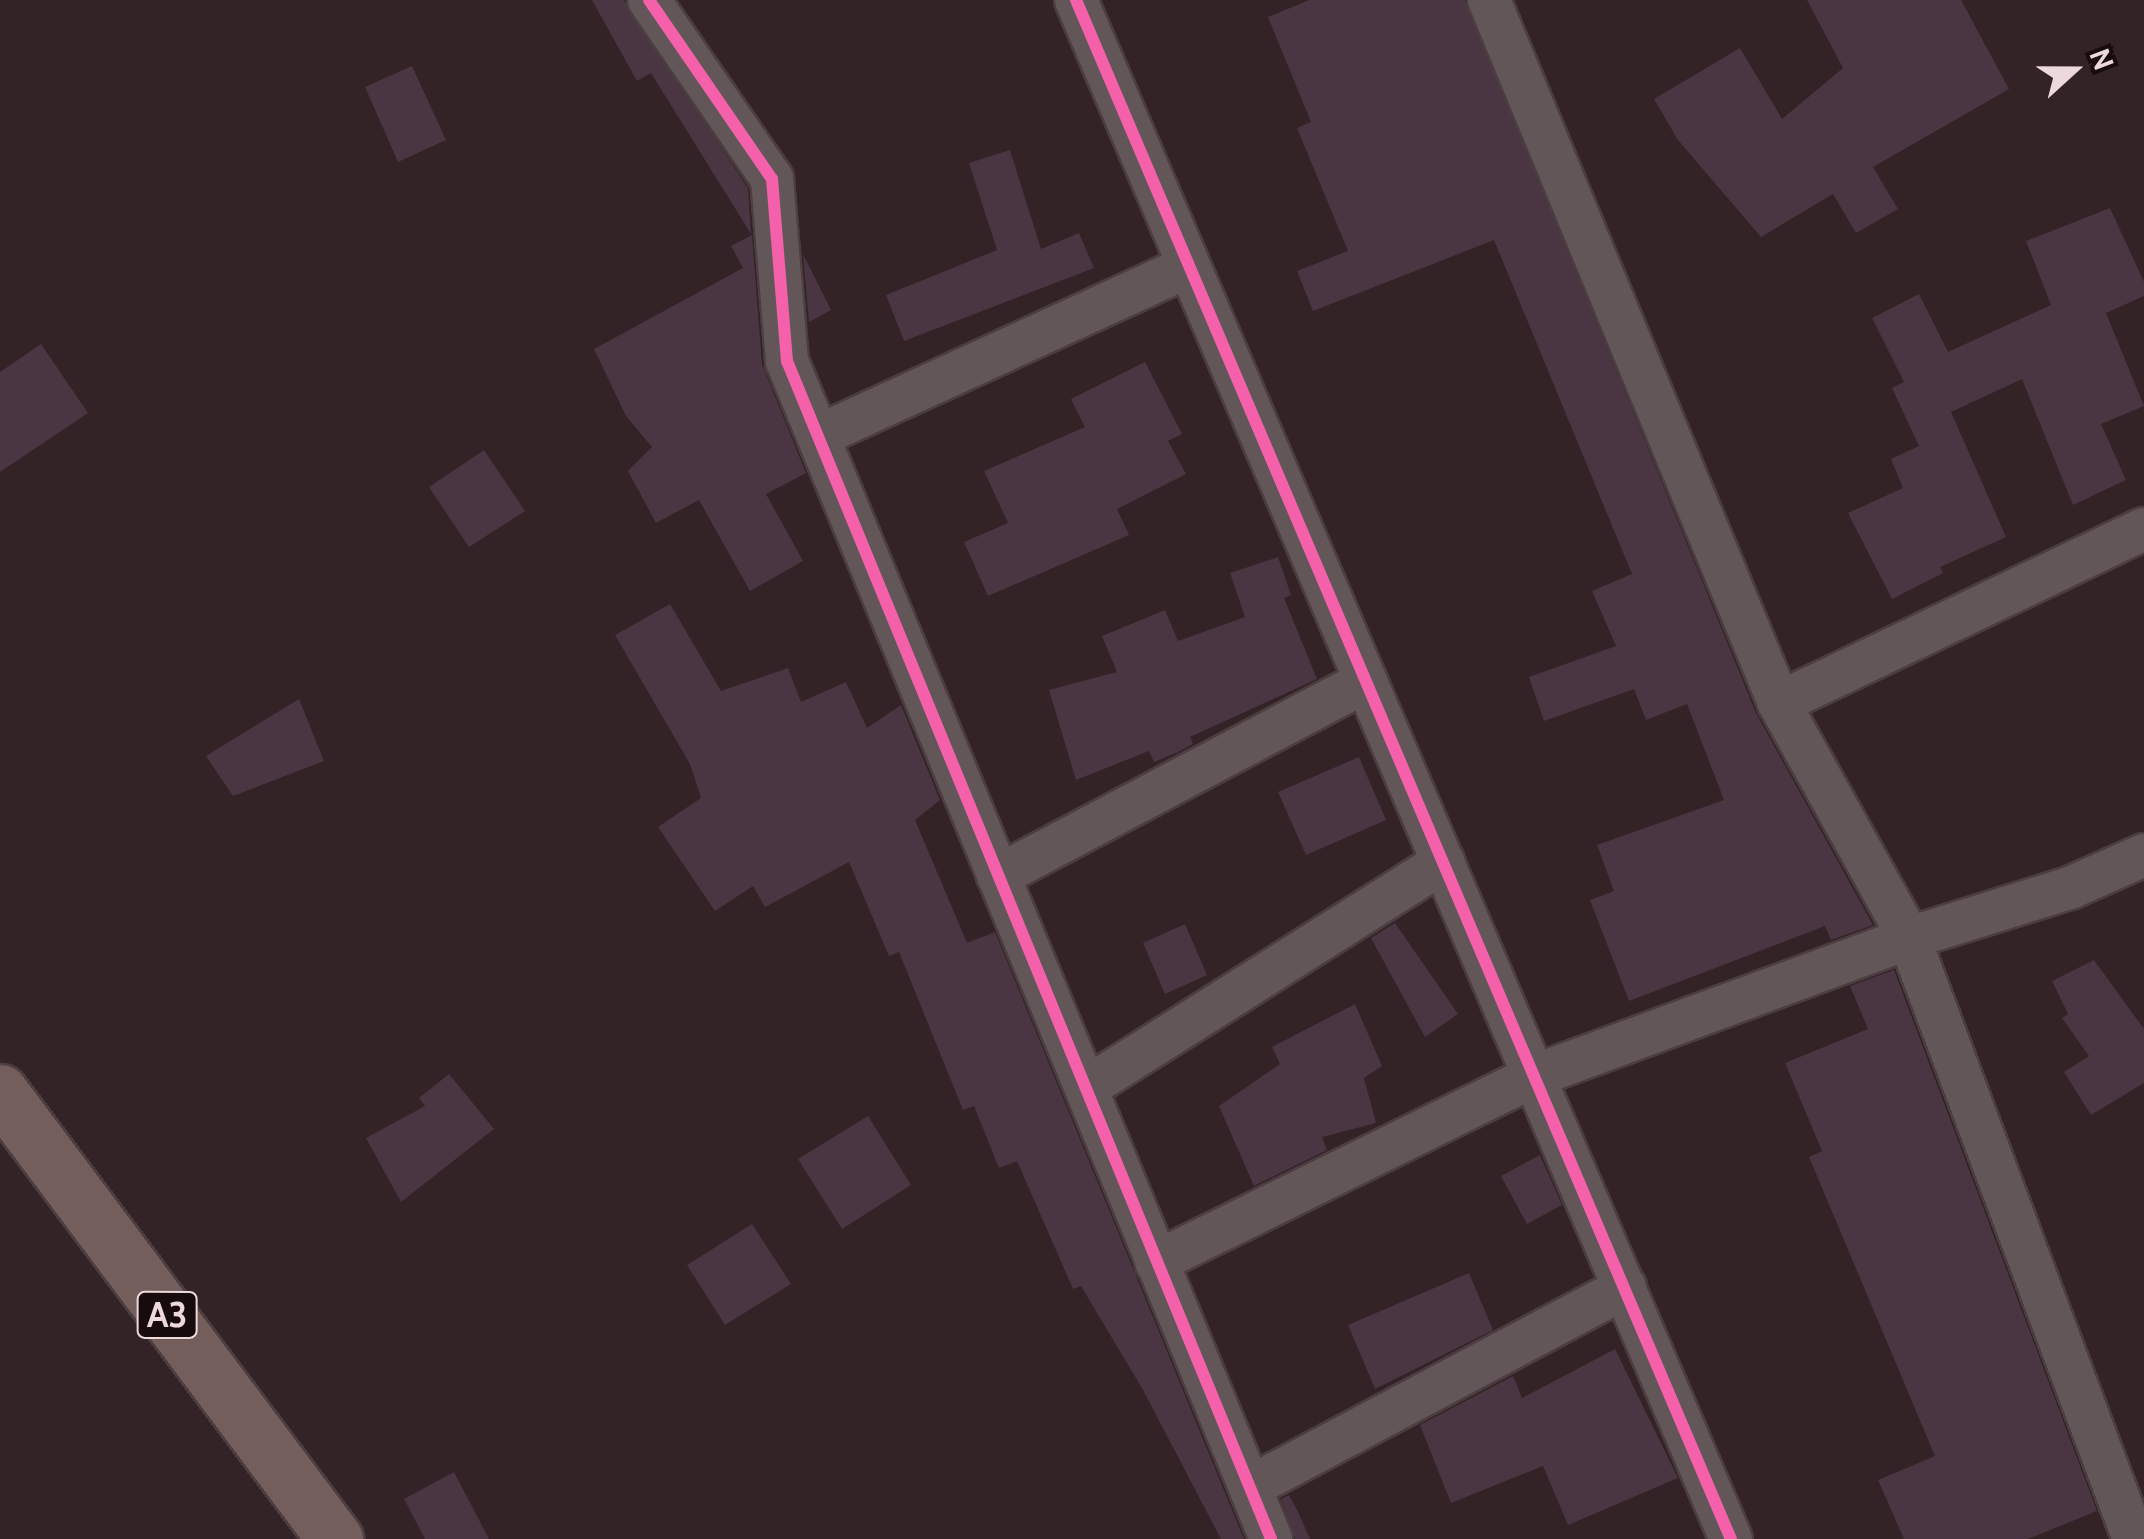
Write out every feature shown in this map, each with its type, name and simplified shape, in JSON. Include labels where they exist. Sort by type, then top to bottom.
[{"type":"highway","name":"A3","points":[[0,1092],[335,1539]]},
{"type":"street","points":[[648,0],[772,180],[787,361],[1271,1539]]},
{"type":"street","points":[[1076,0],[1732,1539]]},
{"type":"street","points":[[1490,0],[1780,702],[1909,938],[2134,1539]]},
{"type":"street","points":[[818,436],[1189,266]]},
{"type":"street","points":[[1780,702],[2144,529]]},
{"type":"street","points":[[998,876],[1366,680]]},
{"type":"street","points":[[1156,1262],[1534,1076],[1909,938],[2070,888],[2144,854]]},
{"type":"street","points":[[1086,1088],[1444,862]]},
{"type":"street","points":[[1250,1487],[1625,1288]]},
{"type":"building","points":[[592,0],[624,0],[748,188],[751,234],[651,73],[637,81]]},
{"type":"building","points":[[1309,0],[1465,0],[1756,713],[1873,925],[1831,940],[1825,926],[1629,1001],[1590,900],[1614,891],[1597,845],[1724,800],[1687,704],[1646,720],[1634,689],[1544,721],[1529,677],[1616,646],[1592,591],[1632,574],[1494,240],[1313,311],[1297,271],[1348,251],[1297,128],[1311,122],[1268,17]]},
{"type":"building","points":[[1807,0],[1961,0],[2009,89],[1873,167],[1898,209],[1856,233],[1833,194],[1761,237],[1678,140],[1654,99],[1740,48],[1782,119],[1843,68]]},
{"type":"building","points":[[412,66],[446,140],[398,162],[365,87]]},
{"type":"building","points":[[1010,150],[1041,249],[1079,233],[1094,268],[904,341],[886,295],[997,250],[969,163]]},
{"type":"building","points":[[2110,208],[2144,282],[2144,296],[2106,313],[2144,406],[2101,424],[2126,480],[2073,505],[2022,379],[1951,412],[2006,537],[1940,567],[1943,573],[1892,599],[1848,513],[1903,488],[1891,459],[1919,446],[1892,388],[1904,382],[1872,318],[1919,294],[1948,352],[2051,305],[2026,241]]},
{"type":"building","points":[[752,235],[762,364],[806,473],[766,494],[803,561],[750,591],[699,500],[656,523],[628,471],[652,447],[626,416],[594,349],[743,268],[731,246]]},
{"type":"building","points":[[803,254],[831,310],[809,322]]},
{"type":"building","points":[[41,344],[88,413],[0,472],[0,372]]},
{"type":"building","points":[[1145,362],[1182,434],[1168,441],[1186,474],[1117,509],[1129,535],[988,596],[964,542],[1008,523],[984,471],[1085,427],[1071,399]]},
{"type":"building","points":[[484,450],[525,511],[469,547],[429,487]]},
{"type":"building","points":[[1278,557],[1291,595],[1284,598],[1317,679],[1190,737],[1193,744],[1178,752],[1154,762],[1149,751],[1076,780],[1049,690],[1117,672],[1102,636],[1165,610],[1178,641],[1245,617],[1230,573]]},
{"type":"building","points":[[670,604],[721,691],[788,668],[801,702],[846,682],[867,728],[901,705],[940,800],[915,820],[967,943],[995,932],[1244,1539],[1221,1539],[1143,1390],[1081,1286],[1073,1289],[1017,1161],[999,1168],[974,1106],[963,1110],[899,952],[889,956],[849,862],[765,907],[753,886],[715,911],[658,827],[701,798],[690,764],[615,635]]},
{"type":"building","points":[[299,699],[324,761],[233,796],[206,756]]},
{"type":"building","points":[[1359,757],[1386,820],[1306,855],[1278,792]]},
{"type":"building","points":[[1395,923],[1458,1014],[1425,1037],[1371,938]]},
{"type":"building","points":[[1185,924],[1207,975],[1165,994],[1143,943]]},
{"type":"building","points":[[2094,960],[2144,1029],[2144,1083],[2091,1115],[2064,1072],[2089,1056],[2062,1018],[2068,1014],[2052,981]]},
{"type":"building","points":[[1894,970],[2097,1511],[2028,1539],[1904,1539],[1878,1480],[1935,1456],[1809,1157],[1822,1151],[1785,1063],[1868,1029],[1850,986]]},
{"type":"building","points":[[1355,1004],[1382,1066],[1364,1078],[1376,1123],[1322,1137],[1327,1150],[1254,1186],[1219,1106],[1280,1064],[1272,1047]]},
{"type":"building","points":[[449,1074],[494,1129],[401,1202],[366,1138],[425,1106],[419,1098]]},
{"type":"building","points":[[868,1116],[911,1185],[842,1229],[798,1159]]},
{"type":"building","points":[[1540,1155],[1562,1205],[1527,1224],[1501,1176]]},
{"type":"building","points":[[752,1224],[791,1284],[725,1325],[687,1265]]},
{"type":"building","points":[[1469,1273],[1493,1330],[1375,1389],[1348,1325]]},
{"type":"building","points":[[1615,1349],[1678,1478],[1568,1525],[1543,1466],[1451,1503],[1420,1425],[1513,1376],[1522,1398]]},
{"type":"building","points":[[454,1472],[489,1539],[425,1539],[404,1499]]},
{"type":"building","points":[[1289,1495],[1310,1539],[1295,1539],[1281,1499]]},
{"type":"cycle path","points":[[649,0],[772,179],[787,361],[1271,1539]]},
{"type":"cycle path","points":[[1076,0],[1731,1539]]}]
